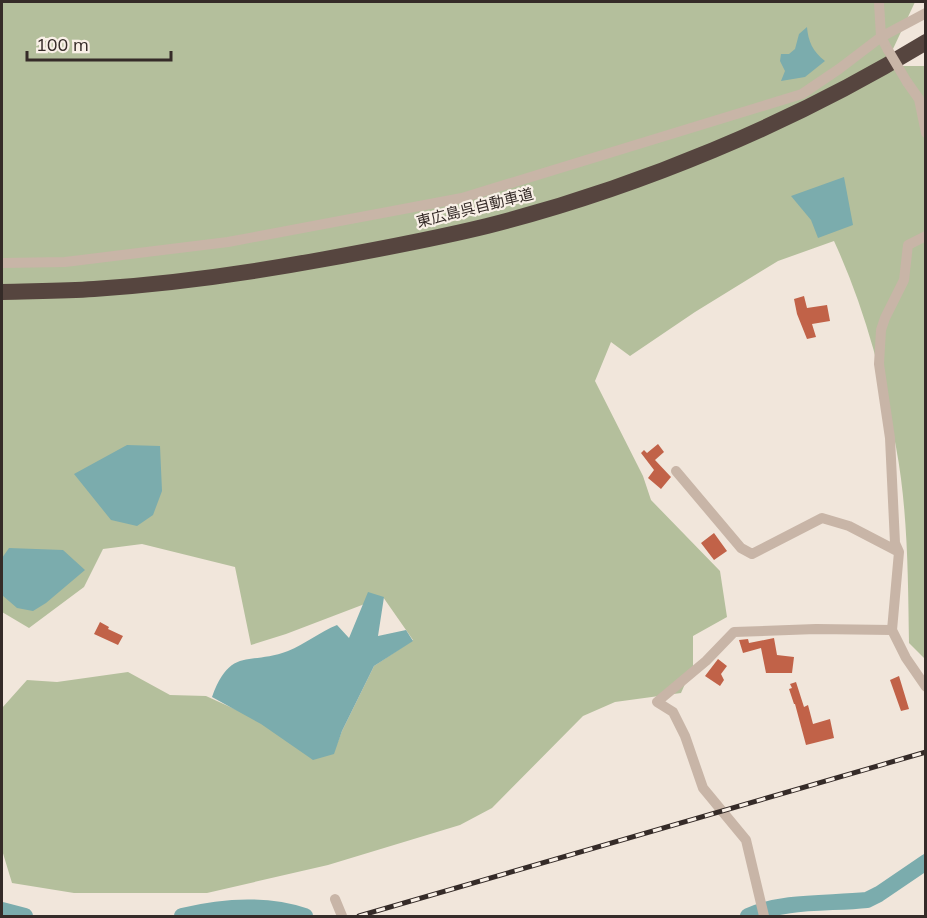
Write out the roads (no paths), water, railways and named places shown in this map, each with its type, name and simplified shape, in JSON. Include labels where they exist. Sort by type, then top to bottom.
[{"type":"highway","name":"東広島呉自動車道","points":[[2,292],[94,289],[202,279],[400,246],[489,225],[584,198],[740,138],[805,108],[926,42]]},
{"type":"street","points":[[879,2],[880,37],[919,99],[926,133]]},
{"type":"street","points":[[2,263],[65,262],[228,242],[462,198],[801,94],[839,69],[880,37],[926,13]]},
{"type":"street","points":[[926,236],[908,245],[904,280],[881,330],[879,364],[890,438],[895,543],[899,552],[892,630],[906,658],[926,687]]},
{"type":"street","points":[[676,471],[741,548],[752,554],[822,518],[849,526],[899,552]]},
{"type":"street","points":[[764,916],[746,840],[703,788],[685,736],[673,712],[657,702],[706,661],[734,632],[816,628],[892,630]]},
{"type":"street","points":[[335,899],[342,916]]},
{"type":"water","points":[[807,27],[812,46],[825,61],[805,77],[781,81],[785,71],[780,61],[781,54],[789,54],[795,49],[799,34]]},
{"type":"water","points":[[844,177],[853,225],[818,238],[811,220],[791,196]]},
{"type":"water","points":[[127,445],[160,446],[162,491],[153,515],[137,526],[111,520],[74,474]]},
{"type":"water","points":[[9,548],[63,550],[85,570],[33,611],[17,608],[2,595],[2,558]]},
{"type":"water","points":[[368,592],[384,597],[378,636],[406,630],[413,641],[374,666],[342,731],[334,754],[313,760],[261,724],[212,697],[226,670],[242,660],[288,651],[337,625],[349,638]]},
{"type":"waterway","points":[[748,916],[777,907],[867,900],[926,862]]},
{"type":"waterway","points":[[182,916],[244,907],[275,909],[305,916]]},
{"type":"waterway","points":[[2,910],[25,916]]},
{"type":"railway","points":[[359,916],[926,752]]}]
